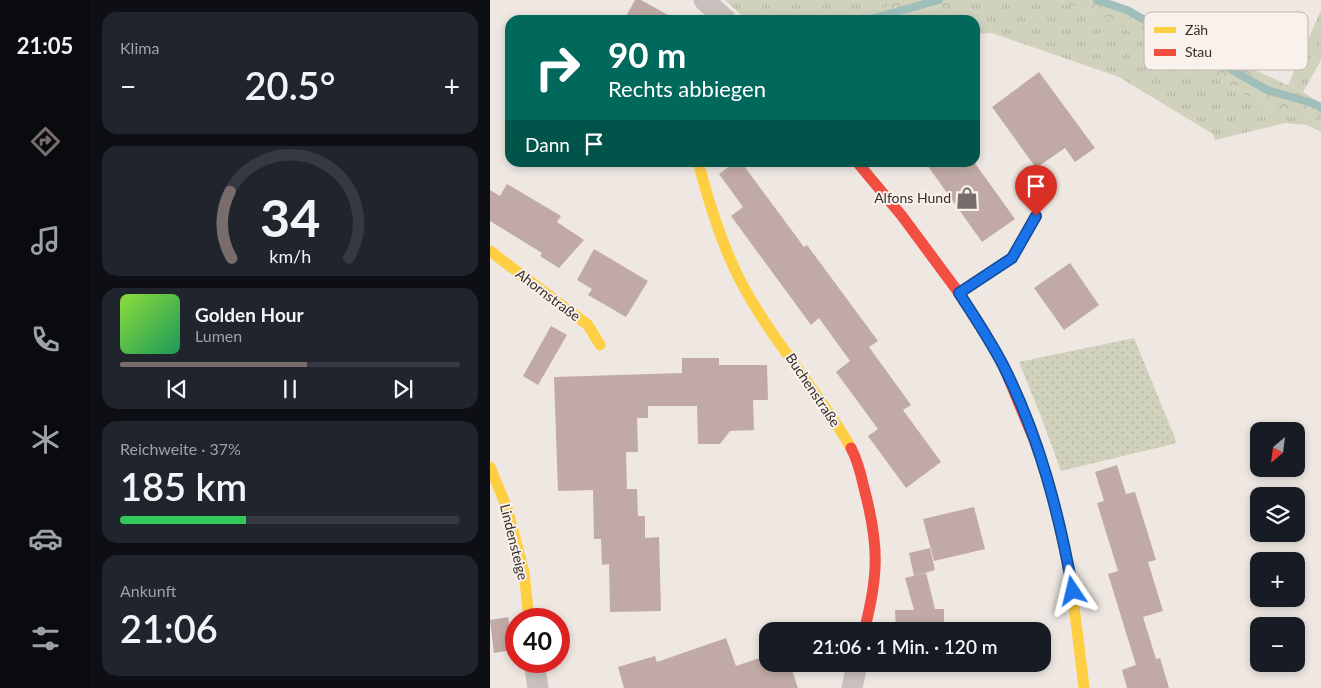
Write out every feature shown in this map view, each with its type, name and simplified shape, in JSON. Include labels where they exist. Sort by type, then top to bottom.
[{"type":"street","points":[[704,0],[720,15]]},
{"type":"street","name":"Buchenstraße","points":[[699,167],[724,246],[749,295],[840,429],[854,455],[877,542],[878,563],[875,589],[866,622]]},
{"type":"street","points":[[861,167],[902,216],[959,293],[1003,365],[1035,443],[1054,500],[1065,545],[1073,591],[1084,688]]},
{"type":"street","name":"Ahornstraße","points":[[490,252],[588,325],[600,345]]},
{"type":"street","name":"Lindensteige","points":[[490,467],[507,508],[524,572],[528,608]]},
{"type":"street","points":[[852,688],[855,672]]},
{"type":"street","points":[[536,673],[538,688]]},
{"type":"lane","points":[[959,293],[1012,258],[1036,216]]},
{"type":"green space","points":[[725,0],[1057,0],[1110,20],[1144,39],[1144,70],[1200,70],[1280,114],[1309,118],[1321,124],[1321,132],[1307,125],[1285,123],[1215,140],[1213,134],[1119,77],[992,33],[980,34],[980,15],[742,15]]},
{"type":"green space","points":[[906,0],[968,0],[922,15],[861,15]]},
{"type":"green space","points":[[1057,0],[1101,0],[1144,20],[1144,39],[1110,20]]},
{"type":"green space","points":[[1321,10],[1321,60],[1303,92],[1288,85],[1295,70],[1308,70],[1308,40]]},
{"type":"green space","points":[[1200,70],[1255,70],[1303,92],[1321,104],[1321,124],[1309,118],[1280,114]]},
{"type":"green space","points":[[1134,338],[1177,443],[1061,471],[1019,362]]},
{"type":"building","points":[[635,0],[641,0],[668,15],[627,15]]},
{"type":"building","points":[[1039,72],[1095,148],[1075,162],[1065,148],[1036,168],[992,107]]},
{"type":"building","points":[[728,167],[745,167],[804,247],[807,245],[878,341],[869,347],[911,405],[903,410],[941,462],[906,488],[868,436],[878,429],[836,372],[850,361],[819,318],[811,325],[731,216],[743,207],[719,174]]},
{"type":"building","points":[[929,167],[978,167],[1015,219],[982,242]]},
{"type":"building","points":[[507,184],[561,216],[557,222],[584,240],[559,268],[540,256],[542,253],[490,221],[490,190],[500,196]]},
{"type":"building","points":[[594,249],[648,281],[626,317],[588,295],[592,289],[577,280]]},
{"type":"building","points":[[1070,263],[1099,305],[1064,330],[1034,288]]},
{"type":"building","points":[[551,326],[567,335],[538,385],[523,376]]},
{"type":"building","points":[[682,358],[719,358],[719,365],[767,365],[768,400],[753,400],[754,430],[730,431],[720,444],[698,444],[697,406],[648,406],[648,418],[637,418],[638,452],[626,452],[627,489],[637,489],[638,516],[645,516],[645,538],[659,537],[661,611],[610,612],[609,564],[602,565],[601,539],[594,539],[593,490],[558,491],[554,377],[682,373]]},
{"type":"building","points":[[1117,465],[1126,494],[1135,492],[1156,560],[1148,562],[1163,611],[1143,617],[1156,659],[1160,658],[1169,688],[1127,688],[1122,670],[1136,665],[1108,574],[1118,571],[1097,503],[1104,501],[1095,472]]},
{"type":"building","points":[[974,507],[985,549],[934,561],[923,519]]},
{"type":"building","points":[[930,548],[935,570],[914,576],[909,553]]},
{"type":"building","points":[[926,573],[935,609],[944,609],[944,622],[896,622],[895,610],[914,610],[905,578]]},
{"type":"building","points":[[505,618],[505,651],[494,653],[490,620]]},
{"type":"building","points":[[726,638],[736,666],[759,658],[759,672],[793,672],[798,688],[624,688],[618,667],[655,656],[657,662]]},
{"type":"waterway","points":[[885,15],[939,0]]},
{"type":"waterway","points":[[1097,0],[1127,10],[1144,20]]},
{"type":"waterway","points":[[1232,70],[1267,90],[1315,104],[1321,108]]},
{"type":"traffic: slow","points":[[699,167],[721,237],[740,280],[752,302],[851,448]]},
{"type":"traffic: slow","points":[[490,251],[588,325],[600,345]]},
{"type":"traffic: slow","points":[[1032,435],[1053,497],[1067,560],[1084,688]]},
{"type":"traffic: slow","points":[[490,467],[507,508],[524,572],[528,608]]},
{"type":"traffic: jam","points":[[861,167],[902,216],[959,293],[982,328],[1003,365],[1032,435]]},
{"type":"traffic: jam","points":[[851,448],[862,478],[875,543],[875,576],[866,622]]},
{"type":"place","name":"Alfons Hund","points":[[967,198]]},
{"type":"route","points":[[1036,216],[1012,258],[959,293],[1003,365],[1035,443],[1054,500],[1065,545],[1073,591]]}]
